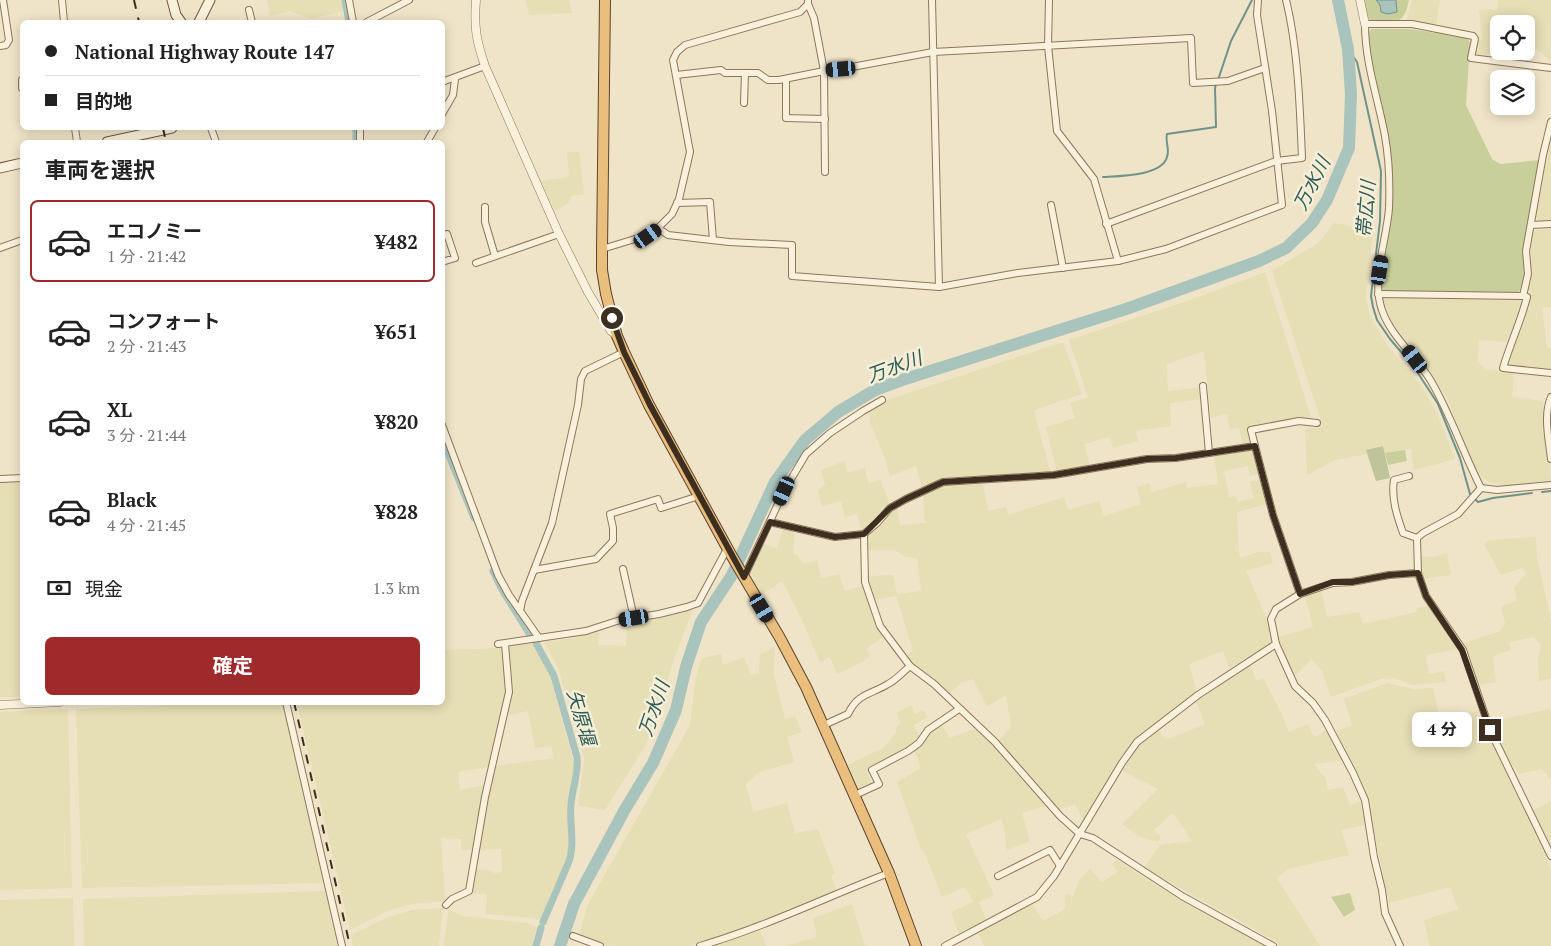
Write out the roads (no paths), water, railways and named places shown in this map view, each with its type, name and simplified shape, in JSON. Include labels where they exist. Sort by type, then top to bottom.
[{"type":"highway","points":[[605,0],[602,270],[617,336],[650,405],[728,551],[780,638],[824,724],[889,873],[916,946]]},
{"type":"main road","points":[[172,0],[176,16],[179,20]]},
{"type":"main road","points":[[200,20],[210,0]]},
{"type":"main road","points":[[116,140],[163,130]]},
{"type":"main road","points":[[0,168],[20,163]]},
{"type":"street","points":[[0,46],[6,45],[9,40],[3,0]]},
{"type":"street","points":[[62,0],[64,20]]},
{"type":"street","points":[[349,0],[353,20]]},
{"type":"street","points":[[389,0],[391,9]]},
{"type":"street","points":[[371,20],[409,0]]},
{"type":"street","points":[[476,0],[474,24],[476,42],[485,66],[559,234],[611,331],[617,336]]},
{"type":"street","points":[[932,0],[939,287]]},
{"type":"street","points":[[1049,0],[1048,46],[1057,131],[1094,178],[1118,261]]},
{"type":"street","points":[[658,228],[668,235],[792,245],[792,276],[939,287],[1018,273],[1118,261],[1166,249],[1282,205],[1272,111],[1257,15],[1258,0]]},
{"type":"street","points":[[1106,224],[1276,161],[1302,158],[1298,89],[1286,0]]},
{"type":"street","points":[[1360,0],[1365,24],[1365,45],[1385,137],[1388,174],[1389,209],[1378,294],[1382,310],[1392,329],[1427,374],[1446,406],[1467,460],[1481,488]]},
{"type":"street","points":[[602,249],[648,236],[672,214],[677,202],[690,152],[673,60],[677,52],[685,46],[800,12],[808,2]]},
{"type":"street","points":[[808,2],[814,18],[824,71],[826,172]]},
{"type":"street","points":[[249,10],[252,20]]},
{"type":"street","points":[[1365,24],[1412,24],[1473,36],[1471,58],[1551,68]]},
{"type":"street","points":[[676,75],[721,70],[725,73],[758,74],[768,80],[786,79],[933,52],[1191,38],[1193,83],[1222,82],[1265,68]]},
{"type":"street","points":[[445,81],[485,66]]},
{"type":"street","points":[[744,103],[745,73]]},
{"type":"street","points":[[445,109],[453,95],[455,78]]},
{"type":"street","points":[[786,79],[786,118],[825,119]]},
{"type":"street","points":[[1523,296],[1528,274],[1526,251],[1543,155],[1551,122]]},
{"type":"street","points":[[677,202],[710,202],[713,240]]},
{"type":"street","points":[[1051,205],[1063,268]]},
{"type":"street","points":[[485,207],[485,222],[495,256]]},
{"type":"street","points":[[1531,224],[1551,224]]},
{"type":"street","points":[[445,235],[447,234],[455,258],[445,261]]},
{"type":"street","points":[[476,263],[559,234]]},
{"type":"street","points":[[0,248],[20,241]]},
{"type":"street","points":[[587,287],[595,293],[606,294]]},
{"type":"street","points":[[1378,294],[1528,297],[1522,319],[1511,341],[1504,368],[1551,373]]},
{"type":"street","points":[[520,611],[522,600],[552,524],[578,405],[581,379],[585,371],[624,352]]},
{"type":"street","points":[[1203,386],[1210,453]]},
{"type":"street","points":[[1551,397],[1548,405],[1547,419],[1551,459]]},
{"type":"street","points":[[743,576],[784,491],[806,454],[830,433],[882,400]]},
{"type":"street","points":[[1300,594],[1273,515],[1251,430],[1299,421],[1317,423]]},
{"type":"street","points":[[445,433],[498,575],[509,595],[539,638]]},
{"type":"street","points":[[770,522],[835,537],[864,534],[890,508],[943,482],[1054,475],[1147,459],[1176,458],[1255,446]]},
{"type":"street","points":[[1409,476],[1394,480],[1392,490],[1397,516],[1403,533],[1418,538]]},
{"type":"street","points":[[0,479],[20,478]]},
{"type":"street","points":[[1481,488],[1497,490],[1551,485]]},
{"type":"street","points":[[1481,488],[1458,514],[1423,533],[1418,538],[1418,573],[1426,596],[1462,650],[1490,730],[1551,856]]},
{"type":"street","points":[[534,570],[596,558],[613,541],[610,514],[658,499],[661,508],[699,496]]},
{"type":"street","points":[[864,534],[865,582],[880,626],[910,666],[934,684],[995,742],[1060,816],[1080,834],[1093,838],[1182,896],[1273,946]]},
{"type":"street","points":[[446,905],[452,899],[469,891],[485,797],[509,692],[502,644],[586,630],[620,620],[668,612],[698,603],[728,551]]},
{"type":"street","points":[[623,569],[634,618]]},
{"type":"street","points":[[1400,946],[1386,913],[1374,857],[1365,800],[1325,720],[1313,703],[1295,686],[1276,644],[1271,619],[1276,609],[1300,594],[1333,582],[1352,582],[1389,575],[1418,573]]},
{"type":"street","points":[[944,946],[1037,897],[1060,866],[1122,763],[1137,742],[1198,695],[1276,644]]},
{"type":"street","points":[[824,724],[848,714],[853,704],[860,698],[890,684],[910,666]]},
{"type":"street","points":[[0,705],[20,704]]},
{"type":"street","points":[[287,705],[342,946]]},
{"type":"street","points":[[855,795],[879,784],[872,770],[908,751],[919,742],[928,730],[959,709]]},
{"type":"street","points":[[998,876],[1050,850],[1060,866]]},
{"type":"street","points":[[700,946],[762,926],[839,892],[889,873]]},
{"type":"street","points":[[573,936],[600,946]]},
{"type":"water","points":[[1376,0],[1396,0],[1397,12],[1388,14],[1381,12],[1380,5]]},
{"type":"waterway","name":"矢原堰","points":[[345,0],[349,20]]},
{"type":"waterway","points":[[1218,80],[1231,41],[1252,0]]},
{"type":"waterway","name":"万水川","points":[[560,946],[574,904],[624,811],[653,763],[676,710],[686,667],[701,622],[732,575],[775,482],[805,440],[838,412],[875,390],[1126,309],[1259,261],[1286,248],[1312,223],[1327,200],[1349,148],[1351,94],[1348,49],[1338,0]]},
{"type":"waterway","name":"帯広川","points":[[1348,49],[1357,62],[1381,171],[1380,221],[1371,296],[1377,320],[1390,339],[1414,367],[1438,404],[1460,458],[1470,494],[1478,502],[1532,493]]},
{"type":"waterway","points":[[1103,177],[1139,174],[1157,168],[1167,157],[1167,134],[1216,127],[1216,84]]},
{"type":"waterway","name":"矢原堰","points":[[356,130],[356,140]]},
{"type":"waterway","name":"矢原堰","points":[[445,446],[474,518]]},
{"type":"waterway","name":"帯広川","points":[[1542,492],[1551,491]]},
{"type":"waterway","name":"矢原堰","points":[[493,571],[501,588],[530,635]]},
{"type":"waterway","name":"矢原堰","points":[[536,643],[554,676],[577,757],[571,805],[572,850],[568,864]]},
{"type":"waterway","name":"矢原堰","points":[[543,922],[567,866]]},
{"type":"waterway","name":"矢原堰","points":[[536,946],[541,928]]},
{"type":"railway","points":[[134,0],[139,20]]},
{"type":"railway","points":[[163,130],[166,140]]},
{"type":"railway","points":[[295,705],[350,946]]}]
